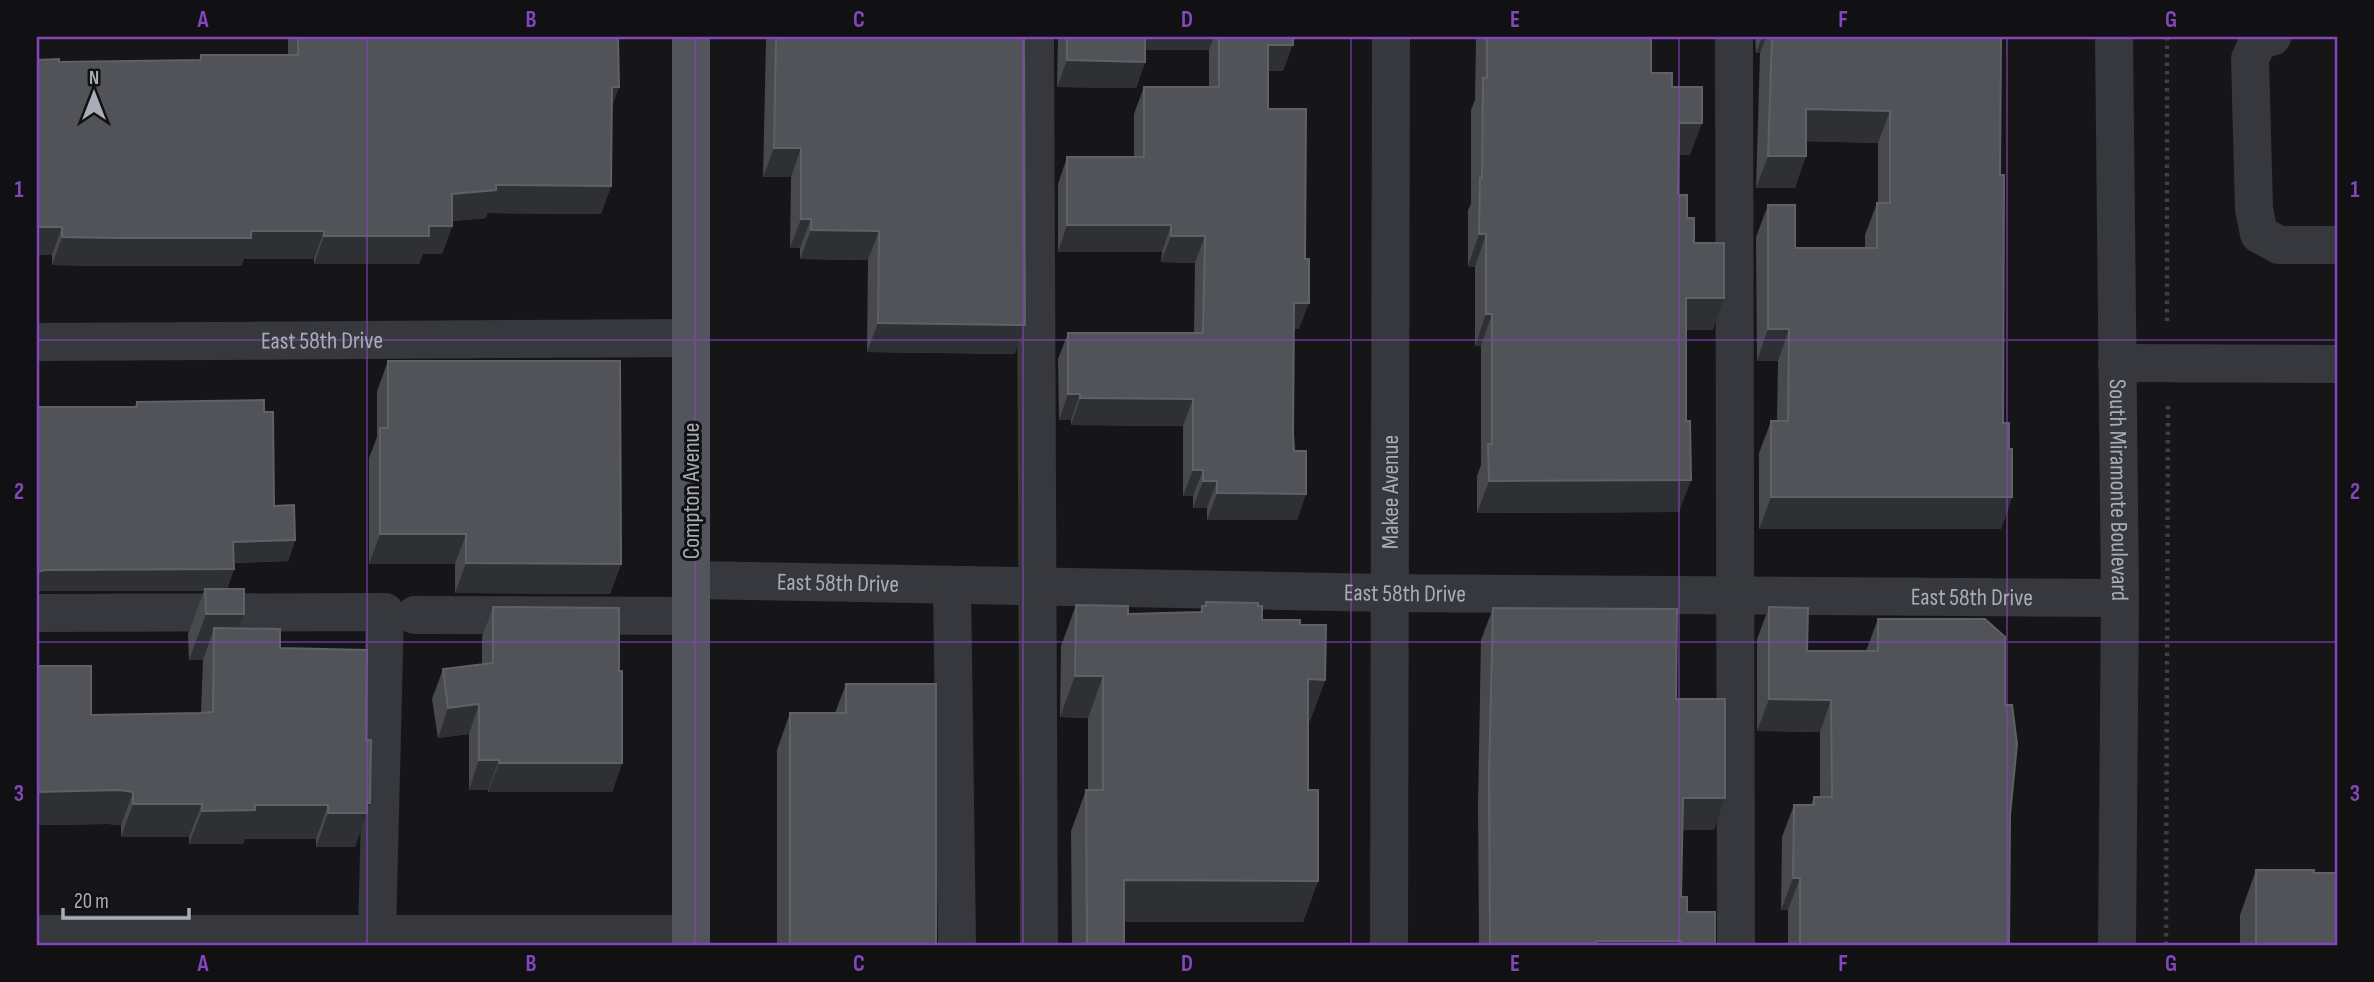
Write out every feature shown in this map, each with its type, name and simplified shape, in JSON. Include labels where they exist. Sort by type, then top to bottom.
[{"type":"main road","name":"Compton Avenue","points":[[691,37],[691,939]]},
{"type":"street","points":[[1035,37],[1039,945]]},
{"type":"street","name":"Makee Avenue","points":[[1389,945],[1391,37]]},
{"type":"street","points":[[1734,37],[1736,945]]},
{"type":"street","name":"South Miramonte Boulevard","points":[[2114,37],[2120,598],[2118,945]]},
{"type":"street","points":[[2272,37],[2259,39],[2250,59],[2254,209],[2259,234],[2279,245],[2337,245]]},
{"type":"street","name":"East 58th Drive","points":[[37,342],[691,338]]},
{"type":"street","points":[[2117,363],[2337,364]]},
{"type":"street","name":"East 58th Drive","points":[[415,615],[952,585],[1388,593],[2120,598]]},
{"type":"street","points":[[952,585],[957,945]]},
{"type":"street","points":[[37,613],[385,612],[377,934]]},
{"type":"street","points":[[37,934],[377,934],[691,939]]},
{"type":"path","points":[[2166,37],[2166,945]]},
{"type":"building","points":[[298,37],[618,37],[619,87],[612,87],[611,186],[496,185],[496,190],[452,194],[452,226],[429,226],[429,236],[324,236],[324,231],[251,231],[251,238],[62,237],[62,227],[37,227],[37,60],[201,60],[201,55],[298,55]]},
{"type":"building","points":[[776,37],[1024,37],[1025,325],[878,323],[879,231],[811,230],[811,219],[801,219],[801,148],[774,148]]},
{"type":"building","points":[[1067,37],[1145,37],[1145,62],[1067,60]]},
{"type":"building","points":[[1219,37],[1293,37],[1293,45],[1268,45],[1268,109],[1306,109],[1305,259],[1309,259],[1309,303],[1294,303],[1293,433],[1294,451],[1306,451],[1306,494],[1217,493],[1217,481],[1203,481],[1203,470],[1193,470],[1193,399],[1080,398],[1080,394],[1068,394],[1068,333],[1203,333],[1205,236],[1171,236],[1171,225],[1067,225],[1067,157],[1144,157],[1144,87],[1219,87]]},
{"type":"building","points":[[1487,37],[1651,37],[1651,73],[1672,73],[1672,87],[1702,87],[1702,123],[1679,123],[1678,193],[1687,195],[1687,218],[1694,218],[1694,243],[1724,243],[1724,298],[1686,298],[1686,421],[1690,421],[1691,480],[1489,481],[1488,444],[1492,444],[1492,314],[1486,314],[1486,234],[1479,234],[1483,78],[1487,78]]},
{"type":"building","points":[[1772,37],[2001,37],[2000,175],[2004,175],[2003,423],[2009,423],[2012,497],[1771,497],[1771,421],[1788,421],[1789,329],[1768,329],[1768,205],[1795,205],[1795,248],[1877,248],[1877,203],[1890,203],[1890,111],[1806,109],[1806,156],[1768,156]]},
{"type":"building","points":[[388,361],[620,361],[621,564],[466,563],[466,534],[380,534],[380,428],[388,428]]},
{"type":"building","points":[[264,400],[264,412],[273,412],[274,506],[294,505],[295,540],[233,542],[234,569],[37,572],[37,407],[137,407],[137,402]]},
{"type":"building","points":[[205,589],[244,589],[244,614],[206,614]]},
{"type":"building","points":[[1206,602],[1258,603],[1258,606],[1262,606],[1262,620],[1300,620],[1300,625],[1326,625],[1325,680],[1308,679],[1308,790],[1318,790],[1318,881],[1124,880],[1124,945],[1087,945],[1086,790],[1103,790],[1103,676],[1075,676],[1076,605],[1128,606],[1128,614],[1202,612],[1202,606],[1206,606]]},
{"type":"building","points":[[493,607],[619,608],[622,763],[499,763],[499,760],[479,760],[479,704],[448,708],[443,669],[493,663]]},
{"type":"building","points":[[1769,607],[1808,608],[1807,651],[1878,651],[1878,619],[1985,619],[2005,637],[2005,705],[2012,705],[2017,744],[2010,815],[2009,945],[1800,945],[1800,878],[1793,878],[1794,805],[1814,805],[1814,797],[1832,797],[1831,700],[1769,699]]},
{"type":"building","points":[[1493,608],[1677,609],[1676,699],[1725,699],[1725,798],[1683,798],[1681,897],[1687,897],[1687,912],[1715,912],[1715,945],[1681,945],[1681,941],[1596,941],[1596,945],[1490,945],[1489,774]]},
{"type":"building","points":[[214,628],[280,629],[280,648],[367,650],[366,740],[371,740],[370,803],[367,803],[367,813],[328,813],[328,805],[255,805],[255,810],[202,811],[202,804],[133,804],[133,792],[120,790],[37,792],[37,666],[91,666],[91,715],[213,712]]},
{"type":"building","points":[[846,684],[936,684],[936,945],[790,945],[790,713],[846,713]]},
{"type":"building","points":[[2256,870],[2314,870],[2314,873],[2337,873],[2337,945],[2256,945]]}]
